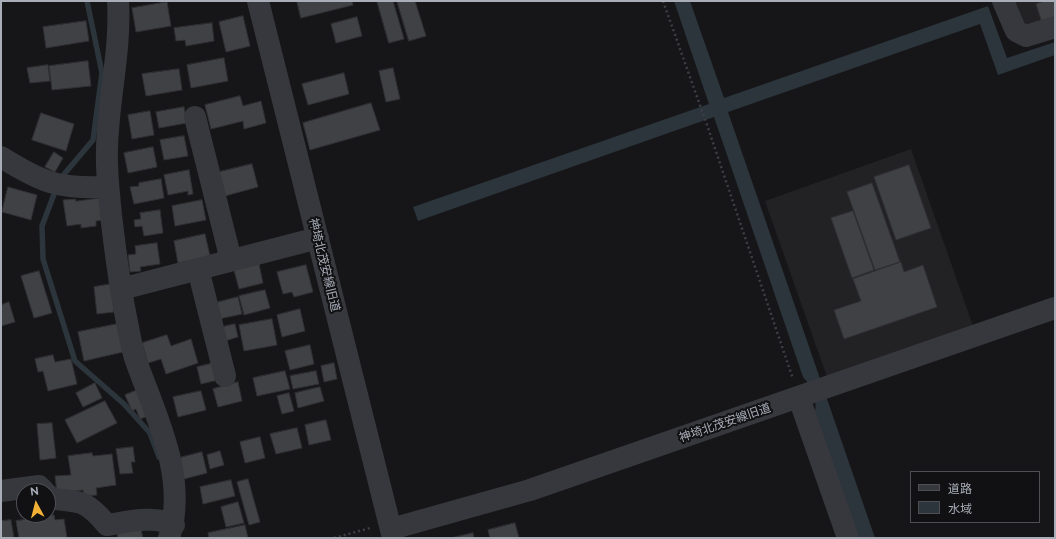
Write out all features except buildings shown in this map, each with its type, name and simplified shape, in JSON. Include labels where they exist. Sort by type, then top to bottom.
[{"type":"street","points":[[56,499],[75,501],[94,508],[107,524],[139,520],[168,526],[176,510],[174,486],[162,426],[136,359],[116,262],[108,186],[107,149],[116,72],[118,1]]},
{"type":"street","name":"神埼北茂安線旧道","points":[[258,1],[392,534],[530,490],[1055,308]]},
{"type":"street","points":[[1003,1],[1016,31],[1026,36],[1055,27]]},
{"type":"street","points":[[195,117],[231,260]]},
{"type":"street","points":[[1,156],[34,177],[57,184],[79,188],[108,186]]},
{"type":"street","points":[[121,288],[318,238]]},
{"type":"street","points":[[198,269],[225,376]]},
{"type":"street","points":[[812,393],[848,538]]},
{"type":"street","points":[[1,491],[16,489]]},
{"type":"path","points":[[663,1],[707,124],[812,393]]},
{"type":"path","points":[[334,538],[376,526],[392,534]]},
{"type":"shaded area","points":[[1011,1],[1055,1],[1038,29],[1019,22]]},
{"type":"shaded area","points":[[911,149],[973,326],[827,377],[765,201]]},
{"type":"water","points":[[674,1],[690,1],[724,98],[988,6],[1007,58],[1055,42],[1055,55],[998,75],[980,24],[728,112],[875,538],[859,538],[815,412],[814,393],[803,377],[714,117],[418,221],[413,207],[709,104]]},
{"type":"waterway","points":[[60,179],[93,140],[102,73],[87,1]]},
{"type":"waterway","points":[[56,189],[42,226],[43,259],[75,361],[124,404],[150,433],[159,457]]}]
